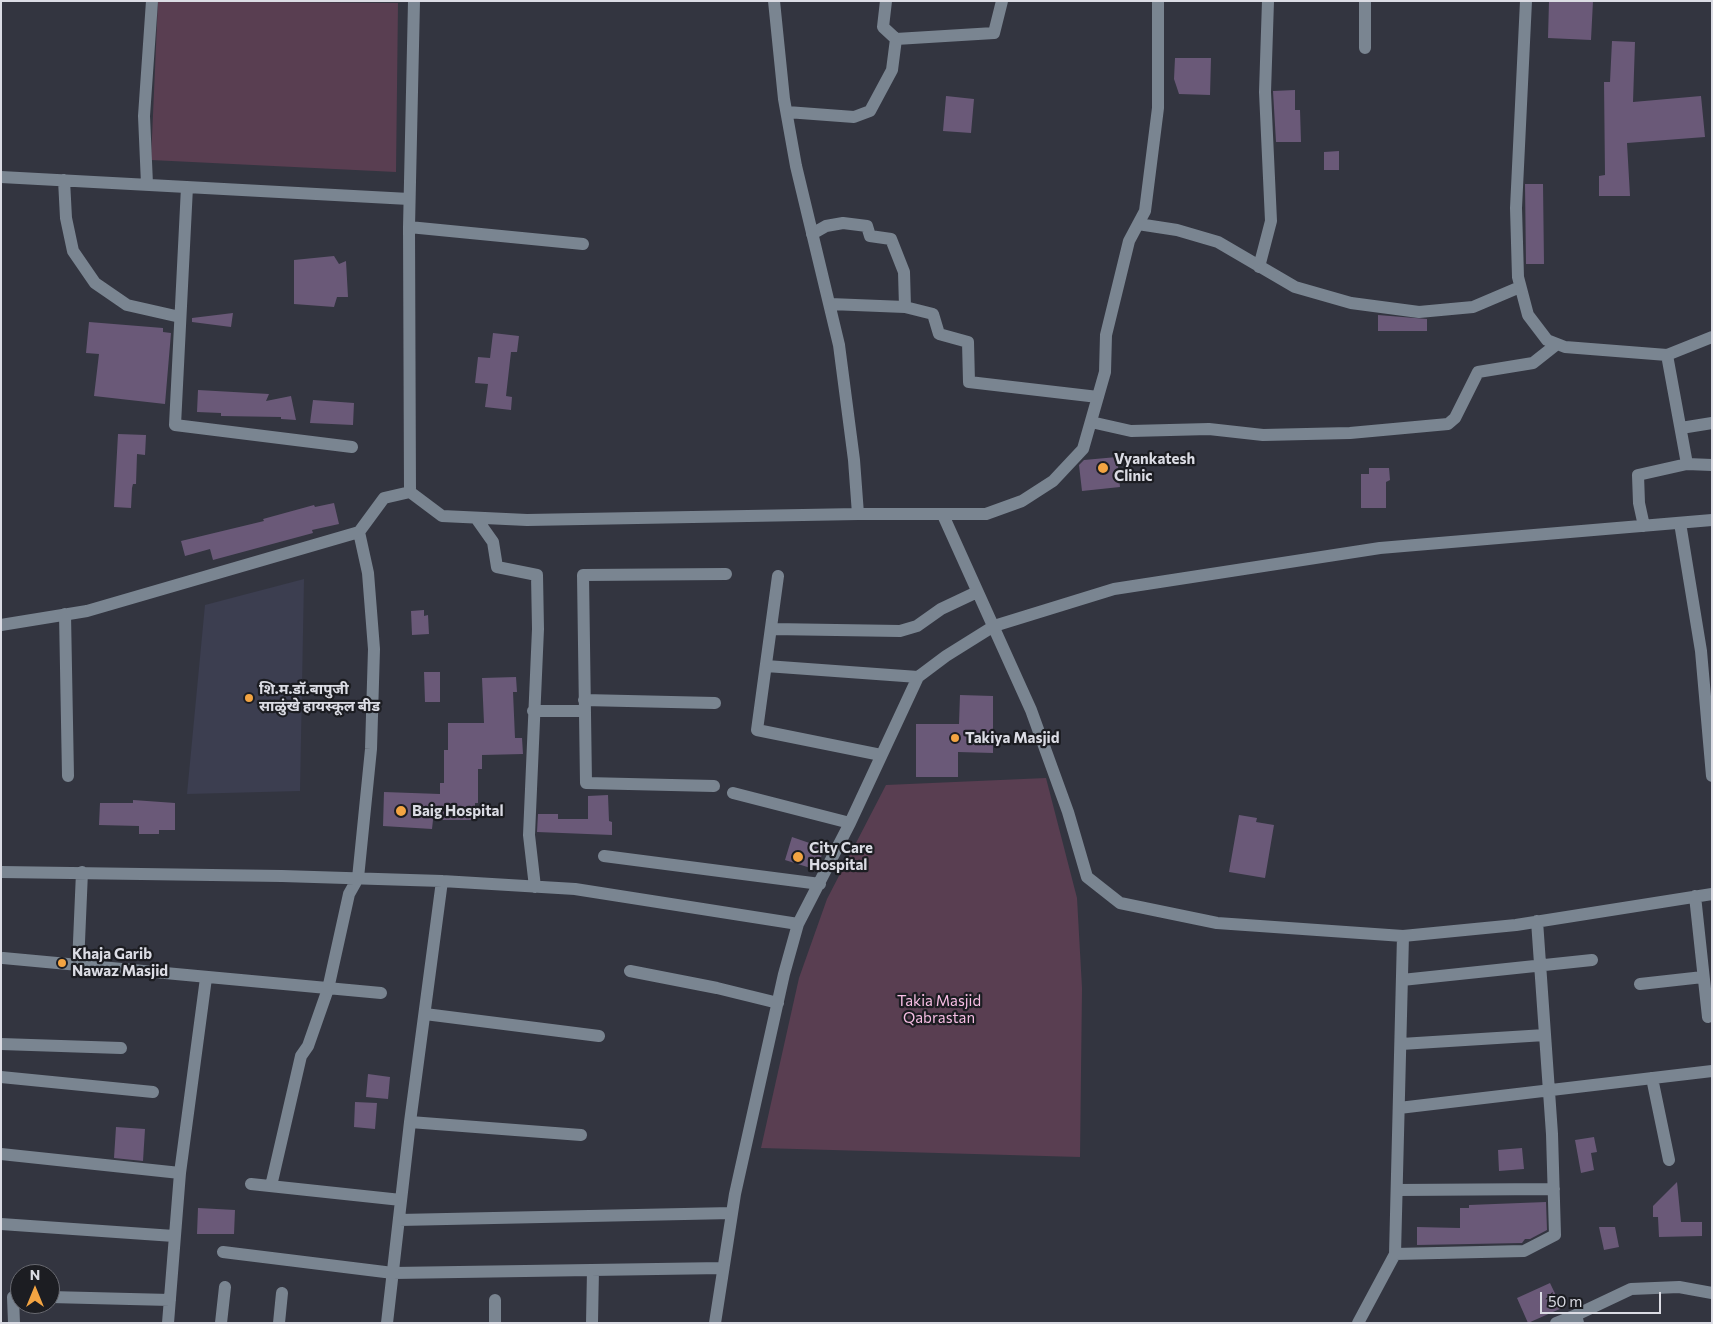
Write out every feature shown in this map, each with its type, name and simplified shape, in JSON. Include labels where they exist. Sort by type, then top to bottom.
[{"type":"street","points":[[148,184],[144,116],[152,1]]},
{"type":"street","points":[[410,492],[409,199],[414,1]]},
{"type":"street","points":[[774,1],[787,112],[796,166],[839,345],[858,514]]},
{"type":"street","points":[[886,1],[883,27],[896,39],[994,33],[1002,1]]},
{"type":"street","points":[[1,625],[96,608],[359,532],[384,498],[410,492],[442,516],[527,520],[858,514],[943,516],[986,514],[1022,501],[1053,481],[1083,449],[1105,372],[1106,335],[1128,241],[1145,211],[1158,108],[1158,1]]},
{"type":"street","points":[[1259,267],[1271,221],[1265,92],[1268,1]]},
{"type":"street","points":[[1364,1],[1364,48]]},
{"type":"street","points":[[1526,1],[1516,208],[1518,277],[1528,316],[1547,340],[1565,347],[1667,356],[1712,337]]},
{"type":"street","points":[[787,112],[854,117],[870,111],[892,70],[896,39]]},
{"type":"street","points":[[1,177],[409,199]]},
{"type":"street","points":[[64,180],[66,218],[73,251],[95,283],[127,305],[180,316]]},
{"type":"street","points":[[187,187],[175,425],[352,447]]},
{"type":"street","points":[[812,234],[826,226],[843,223],[867,226],[870,236],[891,239],[904,272],[905,307]]},
{"type":"street","points":[[1138,224],[1176,230],[1218,242],[1295,287],[1351,303],[1419,312],[1473,307],[1520,287]]},
{"type":"street","points":[[409,227],[583,244]]},
{"type":"street","points":[[830,304],[905,307],[933,314],[938,334],[968,342],[969,382],[1098,397]]},
{"type":"street","points":[[1091,422],[1131,431],[1209,429],[1263,435],[1350,433],[1448,424],[1456,418],[1478,372],[1533,363],[1557,344]]},
{"type":"street","points":[[1667,356],[1687,464]]},
{"type":"street","points":[[1680,428],[1712,423]]},
{"type":"street","points":[[1644,526],[1639,503],[1638,475],[1687,464],[1712,465]]},
{"type":"street","points":[[943,516],[1031,710],[1068,812],[1087,877],[1120,903],[1217,923],[1403,936],[1537,922],[1712,894]]},
{"type":"street","points":[[476,518],[492,542],[497,567],[537,575],[538,629],[529,835],[535,886]]},
{"type":"street","points":[[710,1323],[715,1323],[732,1213],[778,1003],[798,924],[850,823],[918,677],[946,656],[994,626],[1114,589],[1380,548],[1712,520]]},
{"type":"street","points":[[1680,523],[1701,650],[1712,776]]},
{"type":"street","points":[[271,1186],[301,1056],[308,1046],[328,989],[349,894],[358,878],[371,749],[374,649],[368,573],[359,532]]},
{"type":"street","points":[[714,786],[586,784],[583,575],[726,574]]},
{"type":"street","points":[[778,576],[757,730],[881,755]]},
{"type":"street","points":[[772,629],[900,631],[917,626],[941,609],[976,592]]},
{"type":"street","points":[[66,614],[68,776]]},
{"type":"street","points":[[766,666],[918,677]]},
{"type":"street","points":[[533,712],[584,706],[715,703]]},
{"type":"street","points":[[733,793],[850,823]]},
{"type":"street","points":[[604,856],[820,884]]},
{"type":"street","points":[[1,872],[358,878],[535,886],[574,889],[798,924]]},
{"type":"street","points":[[78,966],[82,872]]},
{"type":"street","points":[[387,1323],[410,1122],[442,881]]},
{"type":"street","points":[[1695,896],[1708,1016]]},
{"type":"street","points":[[1396,1254],[1524,1251],[1555,1235],[1554,1189],[1537,922]]},
{"type":"street","points":[[1358,1323],[1396,1254],[1403,936]]},
{"type":"street","points":[[3,958],[381,993]]},
{"type":"street","points":[[1402,980],[1592,960]]},
{"type":"street","points":[[630,971],[716,988],[778,1003]]},
{"type":"street","points":[[1640,984],[1703,977]]},
{"type":"street","points":[[168,1323],[180,1173],[206,978]]},
{"type":"street","points":[[425,1014],[599,1036]]},
{"type":"street","points":[[1401,1044],[1545,1034]]},
{"type":"street","points":[[1,1044],[121,1048]]},
{"type":"street","points":[[1399,1108],[1712,1071]]},
{"type":"street","points":[[1,1077],[153,1092]]},
{"type":"street","points":[[1652,1078],[1668,1160]]},
{"type":"street","points":[[410,1122],[581,1135]]},
{"type":"street","points":[[1,1154],[180,1173]]},
{"type":"street","points":[[251,1184],[401,1200]]},
{"type":"street","points":[[1397,1190],[1554,1189]]},
{"type":"street","points":[[399,1220],[732,1213]]},
{"type":"street","points":[[1,1224],[174,1236]]},
{"type":"street","points":[[222,1252],[393,1273],[723,1268]]},
{"type":"street","points":[[592,1323],[593,1270]]},
{"type":"street","points":[[221,1323],[225,1287]]},
{"type":"street","points":[[1556,1323],[1577,1319],[1631,1288],[1679,1287],[1712,1293]]},
{"type":"street","points":[[279,1323],[282,1293]]},
{"type":"street","points":[[60,1298],[170,1300]]},
{"type":"street","points":[[495,1300],[495,1323]]},
{"type":"shaded area","name":"शि.म.डॉ.बापुजी साळुंखे हायस्कूल बीड","points":[[304,579],[300,791],[187,794],[205,605]]},
{"type":"green space","points":[[158,1],[398,3],[396,172],[151,160]]},
{"type":"green space","name":"Takia Masjid Qabrastan","points":[[1046,778],[1077,898],[1082,988],[1080,1157],[761,1148],[799,978],[827,899],[886,785]]},
{"type":"building","points":[[1549,1],[1593,1],[1591,40],[1548,38]]},
{"type":"building","points":[[1612,41],[1635,42],[1633,102],[1701,96],[1705,137],[1627,143],[1630,196],[1599,196],[1599,176],[1605,175],[1604,82],[1610,82]]},
{"type":"building","points":[[1175,58],[1211,58],[1210,95],[1179,94],[1174,79]]},
{"type":"building","points":[[1295,90],[1295,110],[1300,110],[1301,142],[1276,142],[1273,91]]},
{"type":"building","points":[[946,96],[974,99],[971,133],[943,131]]},
{"type":"building","points":[[1339,151],[1339,170],[1324,170],[1324,152]]},
{"type":"building","points":[[1525,184],[1543,184],[1544,264],[1526,264]]},
{"type":"building","points":[[334,256],[339,264],[346,261],[348,297],[337,297],[334,307],[294,304],[294,260]]},
{"type":"building","points":[[233,313],[231,327],[192,322],[192,318]]},
{"type":"building","points":[[1378,315],[1427,319],[1427,331],[1378,331]]},
{"type":"building","points":[[89,322],[163,328],[163,332],[171,333],[165,404],[94,396],[99,354],[86,353]]},
{"type":"building","points":[[493,333],[519,336],[517,352],[511,352],[506,396],[512,397],[511,410],[485,407],[488,384],[475,383],[478,357],[490,358]]},
{"type":"building","points":[[198,390],[269,394],[266,401],[291,396],[296,420],[281,419],[281,417],[221,416],[221,413],[197,412]]},
{"type":"building","points":[[313,400],[354,403],[353,425],[310,423]]},
{"type":"building","points":[[118,434],[146,435],[145,455],[137,454],[136,484],[133,484],[132,488],[131,508],[114,507]]},
{"type":"building","points":[[1117,457],[1120,487],[1082,491],[1079,465],[1084,460]]},
{"type":"building","points":[[1369,468],[1389,468],[1390,480],[1386,482],[1386,508],[1361,508],[1361,474],[1369,474]]},
{"type":"building","points":[[334,503],[339,524],[312,530],[313,533],[213,560],[210,549],[185,556],[181,541],[264,521],[263,519],[314,505],[315,507]]},
{"type":"building","points":[[424,610],[424,616],[428,615],[429,634],[412,635],[411,611]]},
{"type":"building","points":[[424,672],[440,672],[440,702],[425,702]]},
{"type":"building","points":[[516,677],[517,692],[513,692],[515,738],[522,738],[523,754],[482,755],[482,769],[478,769],[478,803],[475,803],[475,820],[433,820],[432,829],[383,826],[384,792],[440,794],[440,783],[444,783],[444,750],[448,750],[448,723],[484,723],[482,678]]},
{"type":"building","name":"Takiya Masjid","points":[[960,695],[993,696],[993,753],[958,752],[958,777],[916,777],[916,724],[959,724]]},
{"type":"building","points":[[608,795],[609,821],[612,822],[612,835],[537,832],[538,814],[558,814],[558,819],[588,819],[588,796]]},
{"type":"building","points":[[133,800],[175,803],[175,830],[159,830],[159,834],[139,834],[139,826],[99,825],[100,803],[133,803]]},
{"type":"building","points":[[1239,815],[1257,818],[1256,822],[1274,825],[1265,878],[1229,872]]},
{"type":"building","points":[[792,837],[824,848],[817,870],[785,860]]},
{"type":"building","points":[[368,1074],[390,1077],[388,1099],[366,1097]]},
{"type":"building","points":[[355,1102],[377,1103],[375,1129],[354,1127]]},
{"type":"building","points":[[116,1127],[145,1129],[143,1161],[114,1158]]},
{"type":"building","points":[[1594,1137],[1597,1152],[1591,1153],[1594,1170],[1581,1173],[1575,1140]]},
{"type":"building","points":[[1522,1148],[1524,1169],[1499,1171],[1498,1150]]},
{"type":"building","points":[[1677,1182],[1681,1222],[1702,1222],[1702,1236],[1659,1237],[1658,1217],[1653,1217],[1653,1206]]},
{"type":"building","points":[[1546,1202],[1547,1230],[1530,1239],[1525,1239],[1522,1243],[1417,1245],[1417,1227],[1460,1228],[1460,1208],[1469,1208],[1469,1205]]},
{"type":"building","points":[[198,1208],[235,1210],[234,1234],[197,1234]]},
{"type":"building","points":[[1599,1227],[1615,1227],[1619,1247],[1604,1250]]},
{"type":"building","points":[[1550,1283],[1562,1308],[1528,1323],[1517,1298]]},
{"type":"place","name":"Vyankatesh Clinic","points":[[1103,468]]},
{"type":"place","name":"शि.म.डॉ.बापुजी साळुंखे हायस्कूल बीड","points":[[249,698]]},
{"type":"place","name":"Takiya Masjid","points":[[955,738]]},
{"type":"place","name":"Baig Hospital","points":[[401,811]]},
{"type":"place","name":"City Care Hospital","points":[[798,857]]},
{"type":"place","name":"Khaja Garib Nawaz Masjid","points":[[62,963]]}]
